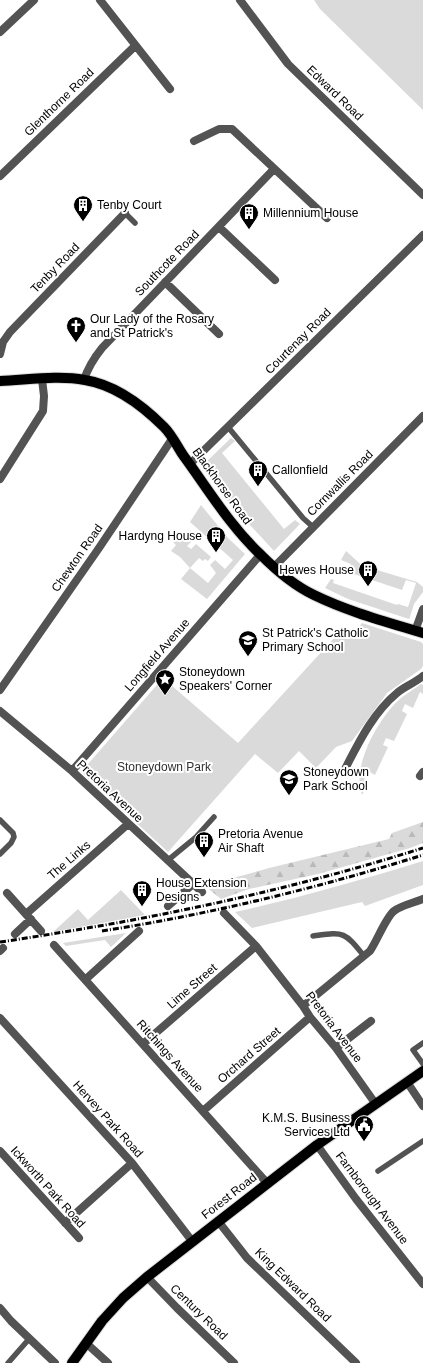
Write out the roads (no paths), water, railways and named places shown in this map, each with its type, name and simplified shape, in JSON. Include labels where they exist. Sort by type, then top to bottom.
[{"type":"main road","name":"Blackhorse Road","points":[[0,381],[69,378],[84,380],[113,388],[129,397],[165,428],[232,523],[260,555],[274,567],[314,595],[354,612],[419,632]]},
{"type":"main road","name":"Forest Road","points":[[72,1363],[102,1321],[147,1277],[317,1145],[375,1103],[423,1071]]},
{"type":"street","points":[[0,32],[34,0]]},
{"type":"street","points":[[100,0],[170,89]]},
{"type":"street","name":"Edward Road","points":[[240,0],[288,64],[423,195]]},
{"type":"street","name":"Glenthorne Road","points":[[0,176],[135,46]]},
{"type":"street","points":[[194,141],[219,128],[232,129],[327,218]]},
{"type":"street","name":"Southcote Road","points":[[84,380],[92,361],[102,348],[274,168]]},
{"type":"street","name":"Tenby Road","points":[[0,354],[3,342],[10,332],[125,213]]},
{"type":"street","points":[[219,227],[275,280]]},
{"type":"street","name":"Courtenay Road","points":[[190,464],[423,235]]},
{"type":"street","points":[[165,282],[219,334]]},
{"type":"street","points":[[0,479],[43,411],[44,396],[42,379]]},
{"type":"street","name":"Cornwallis Road","points":[[274,567],[423,416]]},
{"type":"street","name":"Chewton Road","points":[[0,690],[99,548],[172,439]]},
{"type":"street","name":"Longfield Avenue","points":[[72,771],[260,555]]},
{"type":"street","points":[[419,632],[423,609]]},
{"type":"street","points":[[345,769],[357,744],[382,708],[398,692],[423,676]]},
{"type":"street","name":"Pretoria Avenue","points":[[1,715],[72,771],[202,892]]},
{"type":"street","name":"The Links","points":[[15,934],[28,917],[128,824]]},
{"type":"street","points":[[168,906],[193,884]]},
{"type":"street","points":[[7,893],[42,931]]},
{"type":"street","points":[[303,1006],[370,951],[394,911],[423,899]]},
{"type":"street","name":"Pretoria Avenue","points":[[224,913],[256,946],[310,1017],[336,1048],[375,1103]]},
{"type":"street","points":[[86,979],[139,931]]},
{"type":"street","name":"Ritchings Avenue","points":[[54,945],[267,1183]]},
{"type":"street","name":"Lime Street","points":[[143,1044],[256,946]]},
{"type":"street","name":"Orchard Street","points":[[203,1111],[310,1017]]},
{"type":"street","name":"Hervey Park Road","points":[[0,1018],[132,1163],[192,1241]]},
{"type":"street","points":[[336,1048],[371,1021]]},
{"type":"street","points":[[407,1082],[423,1106]]},
{"type":"street","name":"Farnborough Avenue","points":[[317,1145],[356,1199],[423,1284]]},
{"type":"street","name":"Ickworth Park Road","points":[[0,1151],[79,1238]]},
{"type":"street","points":[[65,1223],[132,1163]]},
{"type":"street","name":"King Edward Road","points":[[218,1221],[247,1258],[356,1363]]},
{"type":"street","name":"Century Road","points":[[147,1277],[234,1363]]},
{"type":"street","points":[[0,1308],[11,1322],[55,1363]]},
{"type":"street","points":[[86,1343],[108,1363]]},
{"type":"lane","name":"Tenby Road","points":[[125,213],[135,223]]},
{"type":"lane","points":[[228,427],[303,518],[313,527]]},
{"type":"lane","points":[[168,860],[196,837],[214,817]]},
{"type":"lane","points":[[0,820],[14,833],[14,837],[11,843],[0,854]]},
{"type":"lane","points":[[313,936],[337,933],[349,937],[364,956]]},
{"type":"lane","points":[[423,1043],[413,1050],[423,1064]]},
{"type":"lane","points":[[378,1171],[423,1141]]},
{"type":"lane","points":[[8,1363],[29,1339]]},
{"type":"railway","points":[[0,942],[185,910],[305,882],[423,848]]},
{"type":"railway","points":[[102,931],[183,917],[264,899],[423,855]]},
{"type":"place","name":"Tenby Court","points":[[83,222]]},
{"type":"place","name":"Millennium House","points":[[249,230]]},
{"type":"place","name":"Our Lady of the Rosary and St Patrick's","points":[[76,343]]},
{"type":"place","name":"Callonfield","points":[[258,487]]},
{"type":"place","name":"Hardyng House","points":[[216,553]]},
{"type":"place","name":"Hewes House","points":[[368,587]]},
{"type":"place","name":"St Patrick's Catholic Primary School","points":[[248,657]]},
{"type":"place","name":"Stoneydown Speakers' Corner","points":[[165,696]]},
{"type":"place","name":"Stoneydown Park School","points":[[289,796]]},
{"type":"place","name":"Pretoria Avenue Air Shaft","points":[[204,858]]},
{"type":"place","name":"House Extension Designs","points":[[142,907]]},
{"type":"place","name":"K.M.S. Business Services Ltd","points":[[364,1142]]},
{"type":"park label","name":"Stoneydown Park","points":[[164,767]]}]
